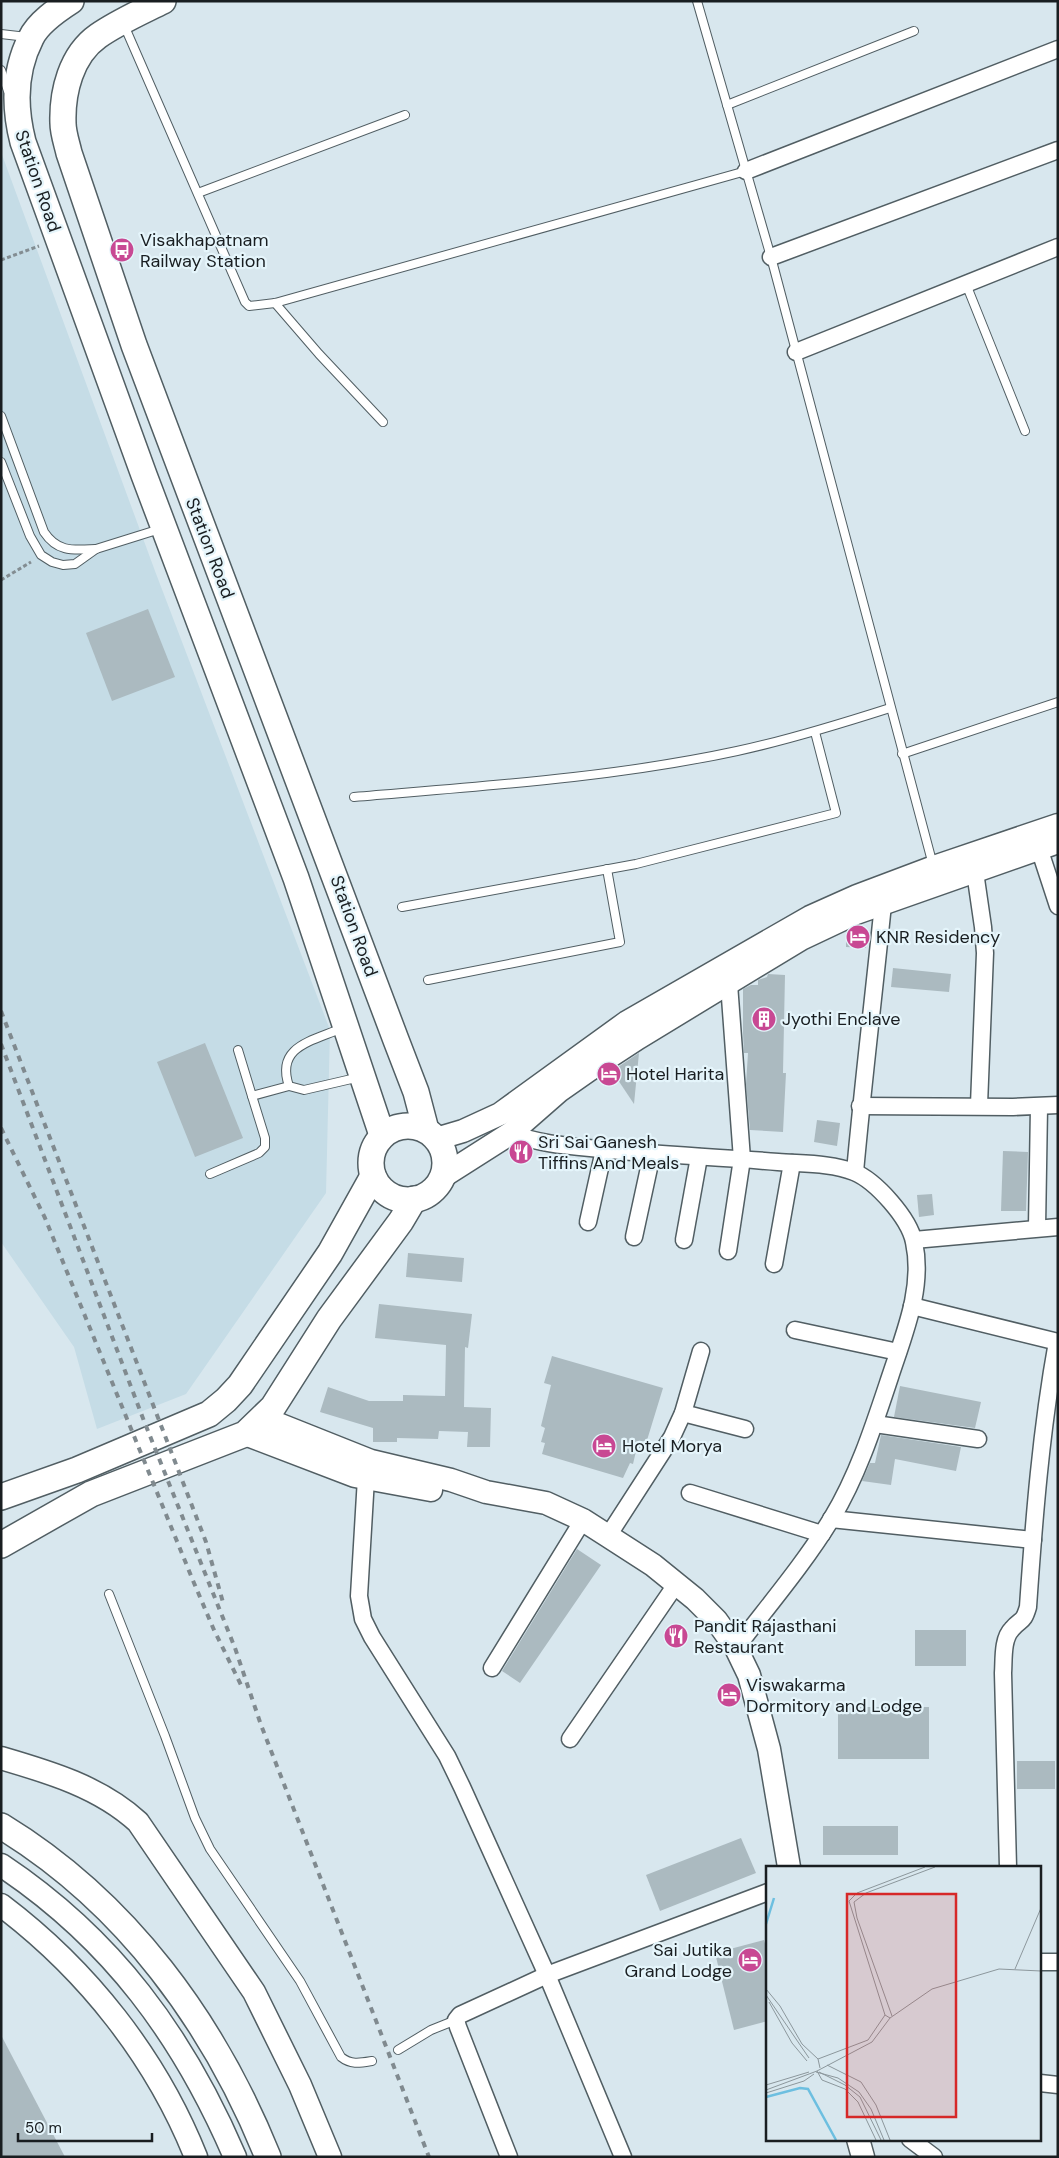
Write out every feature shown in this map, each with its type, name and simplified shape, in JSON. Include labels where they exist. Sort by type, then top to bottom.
[{"type":"main road","name":"Station Road","points":[[71,1],[43,23],[31,37],[20,69],[16,94],[17,119],[23,142],[164,528],[296,878],[382,1135]]},
{"type":"main road","name":"Station Road","points":[[163,1],[122,21],[96,37],[78,57],[69,78],[64,98],[63,125],[70,153],[134,345],[431,1134]]},
{"type":"main road","points":[[1048,845],[975,872],[882,895],[810,917],[627,1022],[500,1114],[463,1131],[431,1134],[411,1126],[396,1127],[382,1135],[373,1147],[370,1162],[373,1176],[382,1190],[397,1198],[414,1199],[430,1192],[442,1177],[511,1133],[559,1091],[589,1070],[801,939],[856,913],[882,895],[934,867],[1058,826]]},
{"type":"main road","points":[[431,1134],[443,1151],[445,1164],[442,1177]]},
{"type":"main road","points":[[1,1497],[56,1478],[209,1414],[240,1385],[330,1252],[373,1176]]},
{"type":"main road","points":[[1,1545],[91,1494],[233,1438],[263,1418],[274,1407],[330,1319],[401,1221],[414,1199]]},
{"type":"main road","points":[[263,1418],[371,1461],[451,1480],[486,1492],[546,1503],[583,1520],[677,1583],[716,1620],[736,1648],[756,1695],[767,1740],[789,1866]]},
{"type":"main road","points":[[233,1438],[355,1476],[454,1494],[486,1492]]},
{"type":"main road","points":[[1,1758],[48,1772],[79,1785],[118,1806],[138,1822],[254,1992],[282,2046],[330,2157]]},
{"type":"main road","points":[[1,1826],[38,1850],[95,1897],[145,1950],[191,2011],[212,2043],[247,2106],[268,2157]]},
{"type":"main road","points":[[1,1865],[65,1914],[98,1945],[146,1999],[190,2064],[235,2157]]},
{"type":"main road","points":[[1,1905],[43,1939],[112,2012],[164,2091],[196,2157]]},
{"type":"main road","points":[[858,2140],[863,2157]]},
{"type":"street","points":[[746,170],[1058,49]]},
{"type":"street","points":[[771,257],[1058,150]]},
{"type":"street","points":[[796,352],[1058,247]]},
{"type":"street","points":[[1048,845],[1058,906]]},
{"type":"street","points":[[975,872],[985,953],[979,1105]]},
{"type":"street","points":[[855,1172],[882,895]]},
{"type":"street","points":[[728,1251],[742,1159],[729,984]]},
{"type":"street","points":[[860,1106],[979,1105],[1039,1107],[1058,1105]]},
{"type":"street","points":[[1037,1228],[1039,1107]]},
{"type":"street","points":[[511,1133],[544,1143],[604,1150],[792,1163],[855,1172],[874,1186],[898,1210],[908,1225],[914,1240],[916,1276],[912,1306],[875,1424],[847,1490],[822,1534],[736,1648]]},
{"type":"street","points":[[588,1222],[604,1150]]},
{"type":"street","points":[[634,1237],[652,1154]]},
{"type":"street","points":[[684,1240],[699,1157]]},
{"type":"street","points":[[774,1264],[792,1163]]},
{"type":"street","points":[[914,1240],[1058,1227]]},
{"type":"street","points":[[912,1306],[1057,1342],[1050,1380],[1028,1607],[1024,1620],[1011,1630],[1005,1644],[1003,1673],[1008,1866]]},
{"type":"street","points":[[795,1330],[898,1352]]},
{"type":"street","points":[[608,1536],[672,1437],[683,1412],[701,1351]]},
{"type":"street","points":[[683,1412],[745,1429]]},
{"type":"street","points":[[875,1424],[978,1439]]},
{"type":"street","points":[[366,1478],[359,1596],[364,1619],[372,1637],[447,1756],[547,1975],[623,2157]]},
{"type":"street","points":[[690,1493],[822,1534]]},
{"type":"street","points":[[831,1519],[1033,1540]]},
{"type":"street","points":[[492,1668],[583,1520]]},
{"type":"street","points":[[570,1738],[677,1583]]},
{"type":"street","points":[[509,2157],[456,2020],[460,2014],[547,1975],[766,1893]]},
{"type":"street","points":[[1042,1962],[1058,1962]]},
{"type":"street","points":[[1042,2083],[1058,2085]]},
{"type":"street","points":[[911,2140],[934,2157]]},
{"type":"lane","points":[[697,1],[771,257],[902,754],[934,867]]},
{"type":"lane","points":[[122,21],[249,306],[256,307],[276,303],[746,170]]},
{"type":"lane","points":[[727,105],[914,32]]},
{"type":"lane","points":[[1,34],[31,37]]},
{"type":"lane","points":[[1,70],[17,119]]},
{"type":"lane","points":[[198,193],[405,115]]},
{"type":"lane","points":[[966,284],[1025,431]]},
{"type":"lane","points":[[276,303],[319,354],[383,422]]},
{"type":"lane","points":[[1,416],[44,532],[50,540],[62,548],[96,549]]},
{"type":"lane","points":[[1,462],[30,536],[42,556],[52,562],[63,565],[75,564],[96,549],[164,528]]},
{"type":"lane","points":[[902,754],[1058,702]]},
{"type":"lane","points":[[354,797],[501,784],[672,764],[737,751],[815,732],[890,708]]},
{"type":"lane","points":[[402,906],[607,869],[836,813],[815,732]]},
{"type":"lane","points":[[428,980],[620,942],[607,869]]},
{"type":"lane","points":[[289,1086],[284,1072],[288,1056],[302,1046],[346,1026]]},
{"type":"lane","points":[[210,1174],[259,1153],[265,1147],[265,1138],[238,1050]]},
{"type":"lane","points":[[252,1096],[289,1086],[304,1090],[363,1077]]},
{"type":"lane","points":[[109,1594],[195,1818],[217,1863],[300,1982],[340,2057],[346,2062],[357,2064],[372,2062]]},
{"type":"lane","points":[[398,2050],[431,2030],[456,2020]]},
{"type":"path","points":[[1,260],[42,245]]},
{"type":"path","points":[[2,579],[42,556]]},
{"type":"shaded area","points":[[1,152],[155,571],[330,1030],[326,1193],[186,1394],[97,1429],[74,1347],[1,1242]]},
{"type":"building","points":[[148,609],[175,677],[112,701],[86,633]]},
{"type":"building","points":[[852,929],[867,930],[866,948],[846,947],[846,932]]},
{"type":"building","points":[[893,968],[951,974],[949,992],[891,987]]},
{"type":"building","points":[[768,974],[785,975],[783,1073],[786,1073],[783,1132],[750,1130],[746,1084],[748,1053],[744,1053],[743,1033],[743,989],[751,985],[758,985],[758,980],[767,977]]},
{"type":"building","points":[[205,1043],[243,1138],[195,1157],[157,1062]]},
{"type":"building","points":[[639,1053],[634,1104],[612,1071]]},
{"type":"building","points":[[817,1120],[840,1123],[837,1146],[814,1142]]},
{"type":"building","points":[[1003,1151],[1028,1152],[1026,1211],[1001,1211]]},
{"type":"building","points":[[932,1194],[934,1215],[919,1217],[917,1195]]},
{"type":"building","points":[[408,1253],[464,1258],[462,1282],[406,1277]]},
{"type":"building","points":[[379,1304],[472,1314],[468,1348],[465,1347],[464,1407],[491,1408],[490,1447],[467,1447],[468,1432],[439,1431],[438,1439],[397,1438],[397,1442],[373,1442],[373,1428],[320,1412],[328,1387],[369,1401],[403,1401],[403,1395],[445,1396],[446,1345],[375,1338]]},
{"type":"building","points":[[552,1356],[663,1388],[644,1450],[637,1447],[633,1464],[630,1463],[623,1478],[542,1454],[545,1443],[541,1442],[545,1428],[541,1426],[551,1385],[544,1383]]},
{"type":"building","points":[[900,1386],[981,1402],[975,1428],[894,1417]]},
{"type":"building","points":[[881,1435],[961,1447],[956,1471],[895,1459],[891,1485],[862,1481],[870,1463],[875,1463]]},
{"type":"building","points":[[577,1549],[601,1565],[520,1683],[502,1671]]},
{"type":"building","points":[[915,1630],[966,1630],[966,1666],[915,1666]]},
{"type":"building","points":[[838,1707],[929,1707],[929,1759],[838,1759]]},
{"type":"building","points":[[1017,1761],[1055,1761],[1055,1789],[1017,1789]]},
{"type":"building","points":[[823,1826],[898,1826],[898,1855],[823,1855]]},
{"type":"building","points":[[741,1838],[756,1873],[660,1911],[646,1875]]},
{"type":"building","points":[[764,1940],[766,1947],[766,2022],[734,2030],[715,1953]]},
{"type":"building","points":[[1,2035],[65,2157],[1,2157]]},
{"type":"railway","points":[[1,1011],[206,1542],[224,1606]]},
{"type":"railway","points":[[1,1044],[144,1421],[235,1648],[261,1725],[429,2157]]},
{"type":"railway","points":[[1,1128],[45,1218],[194,1583],[214,1630],[243,1689]]},
{"type":"place","name":"Visakhapatnam Railway Station","points":[[122,250]]},
{"type":"place","name":"KNR Residency","points":[[858,937]]},
{"type":"place","name":"Jyothi Enclave","points":[[764,1019]]},
{"type":"place","name":"Hotel Harita","points":[[609,1074]]},
{"type":"place","name":"Sri Sai Ganesh Tiffins And Meals","points":[[521,1152]]},
{"type":"place","name":"Hotel Morya","points":[[604,1446]]},
{"type":"place","name":"Pandit Rajasthani Restaurant","points":[[676,1636]]},
{"type":"place","name":"Viswakarma Dormitory and Lodge","points":[[729,1695]]},
{"type":"place","name":"Sai Jutika Grand Lodge","points":[[750,1960]]}]
